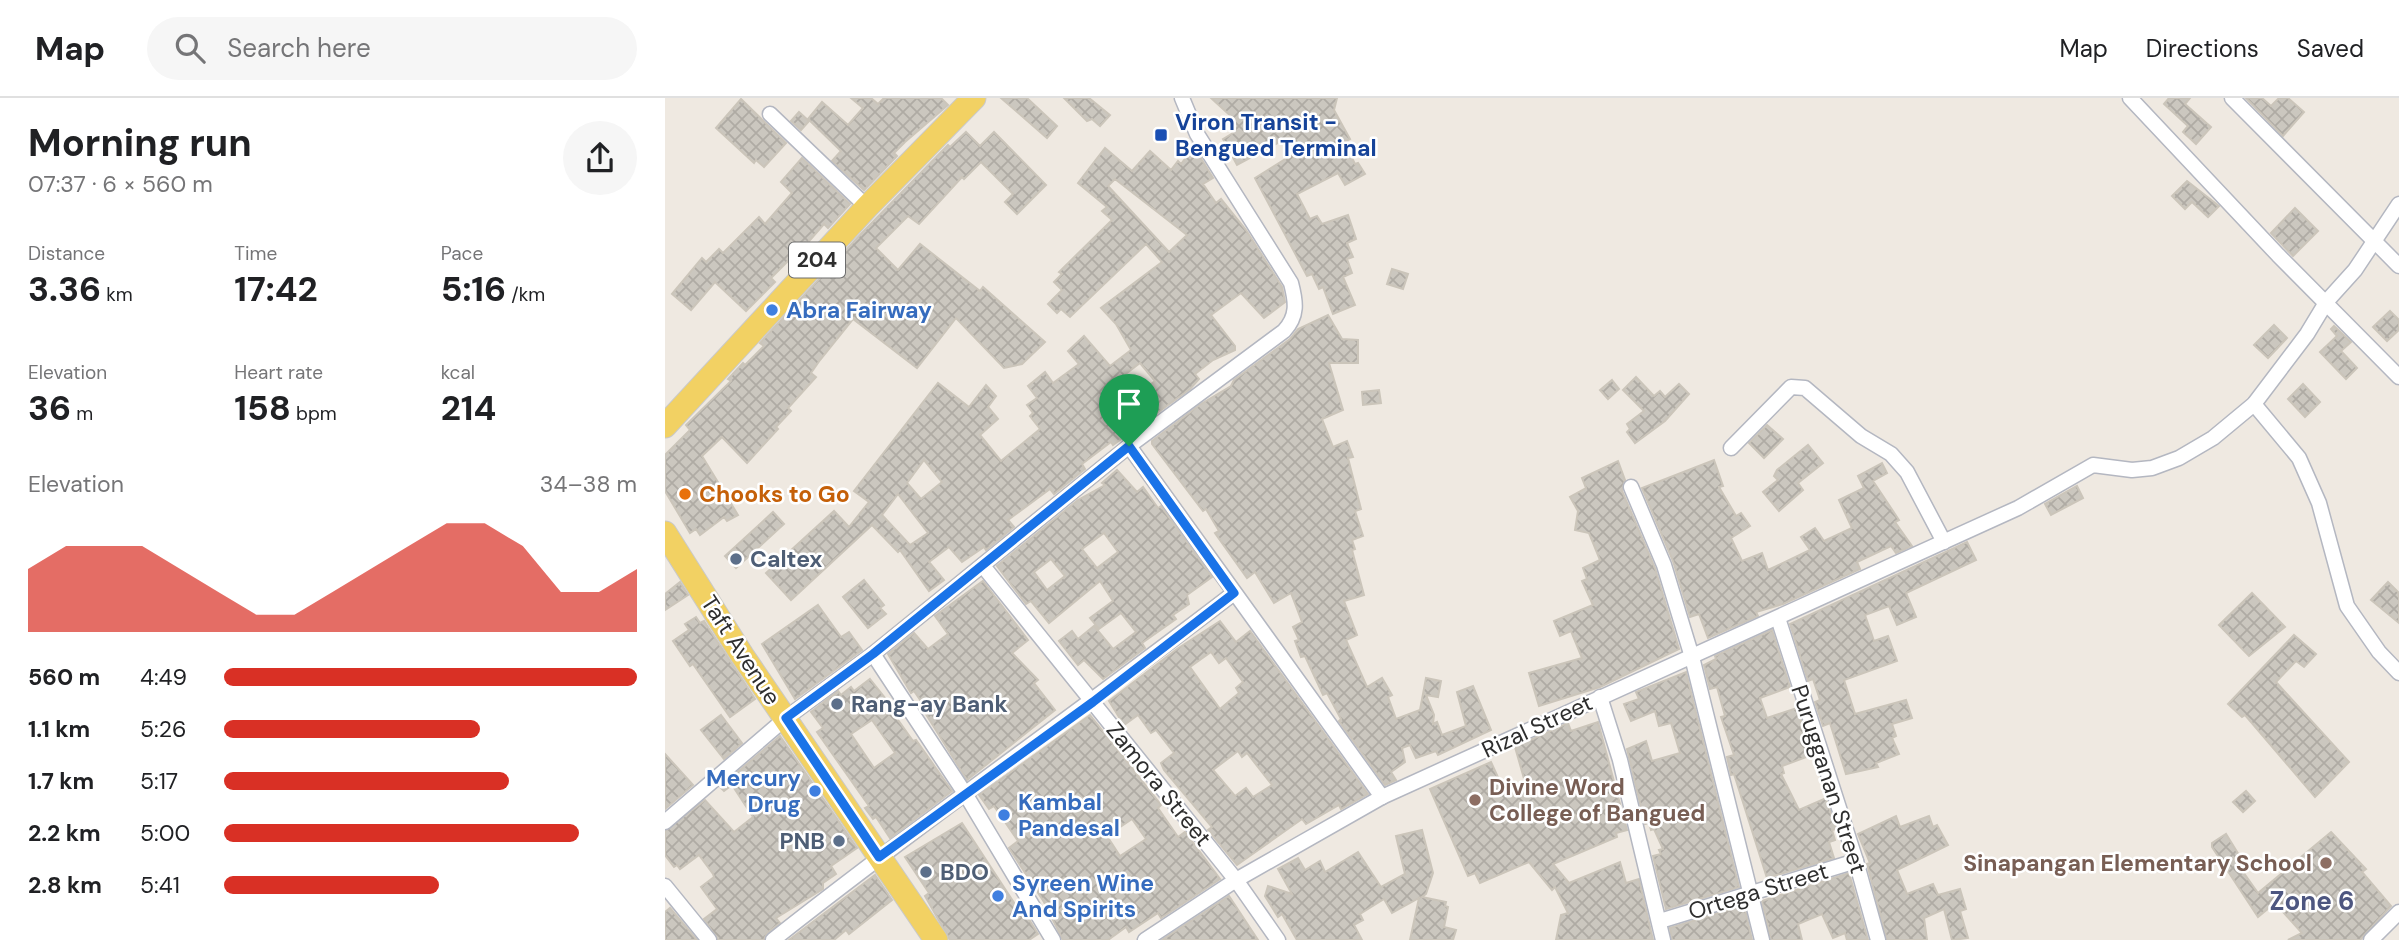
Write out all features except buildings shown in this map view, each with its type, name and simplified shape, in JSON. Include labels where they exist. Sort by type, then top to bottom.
[{"type":"main road","name":"204","points":[[665,426],[867,207],[974,98]]},
{"type":"main road","name":"Taft Avenue","points":[[665,533],[936,940]]},
{"type":"street","points":[[665,822],[786,718],[873,654],[1129,446],[1284,331],[1294,317],[1291,283],[1197,134],[1182,98]]},
{"type":"street","points":[[2130,98],[2278,256],[2327,301],[2399,377]]},
{"type":"street","points":[[2232,98],[2399,267]]},
{"type":"street","points":[[770,114],[867,207]]},
{"type":"street","name":"Rizal Street","points":[[1145,940],[1236,880],[1382,797],[2018,508],[2093,465],[2141,470],[2179,458],[2213,438],[2254,404],[2307,334],[2327,301],[2355,270],[2399,204]]},
{"type":"street","points":[[1731,448],[1791,387],[1805,388],[1861,436],[1882,447],[1898,461],[1944,542]]},
{"type":"street","points":[[2254,404],[2299,458],[2319,503],[2347,606],[2379,652],[2399,673]]},
{"type":"street","points":[[1129,446],[1382,797]]},
{"type":"street","points":[[1631,487],[1664,565],[1692,657],[1762,940]]},
{"type":"street","name":"Zamora Street","points":[[983,566],[1236,880],[1278,940]]},
{"type":"street","points":[[773,940],[879,857],[1093,702],[1234,593]]},
{"type":"street","name":"Purugganan Street","points":[[1778,618],[1856,861],[1878,940]]},
{"type":"street","points":[[873,654],[966,795],[1053,940]]},
{"type":"street","points":[[1599,698],[1620,760],[1663,940]]},
{"type":"street","name":"Ortega Street","points":[[1660,921],[1856,861]]},
{"type":"street","points":[[665,886],[709,940]]},
{"type":"street","points":[[2371,940],[2399,912]]},
{"type":"place","name":"Viron Transit - Bengued Terminal","points":[[1161,135]]},
{"type":"place","name":"Abra Fairway","points":[[772,310]]},
{"type":"place","name":"Chooks to Go","points":[[685,494]]},
{"type":"place","name":"Caltex","points":[[736,559]]},
{"type":"place","name":"Rang-ay Bank","points":[[837,704]]},
{"type":"place","name":"Mercury Drug","points":[[815,791]]},
{"type":"place","name":"Divine Word College of Bangued","points":[[1475,800]]},
{"type":"place","name":"Kambal Pandesal","points":[[1004,815]]},
{"type":"place","name":"PNB","points":[[839,841]]},
{"type":"place","name":"Sinapangan Elementary School","points":[[2326,863]]},
{"type":"place","name":"BDO","points":[[926,872]]},
{"type":"place","name":"Syreen Wine And Spirits","points":[[998,896]]},
{"type":"district","name":"Zone 6","points":[[2312,901]]},
{"type":"route","points":[[1129,446],[1234,593],[1093,702],[879,857],[786,718],[873,654],[1129,446]]}]
